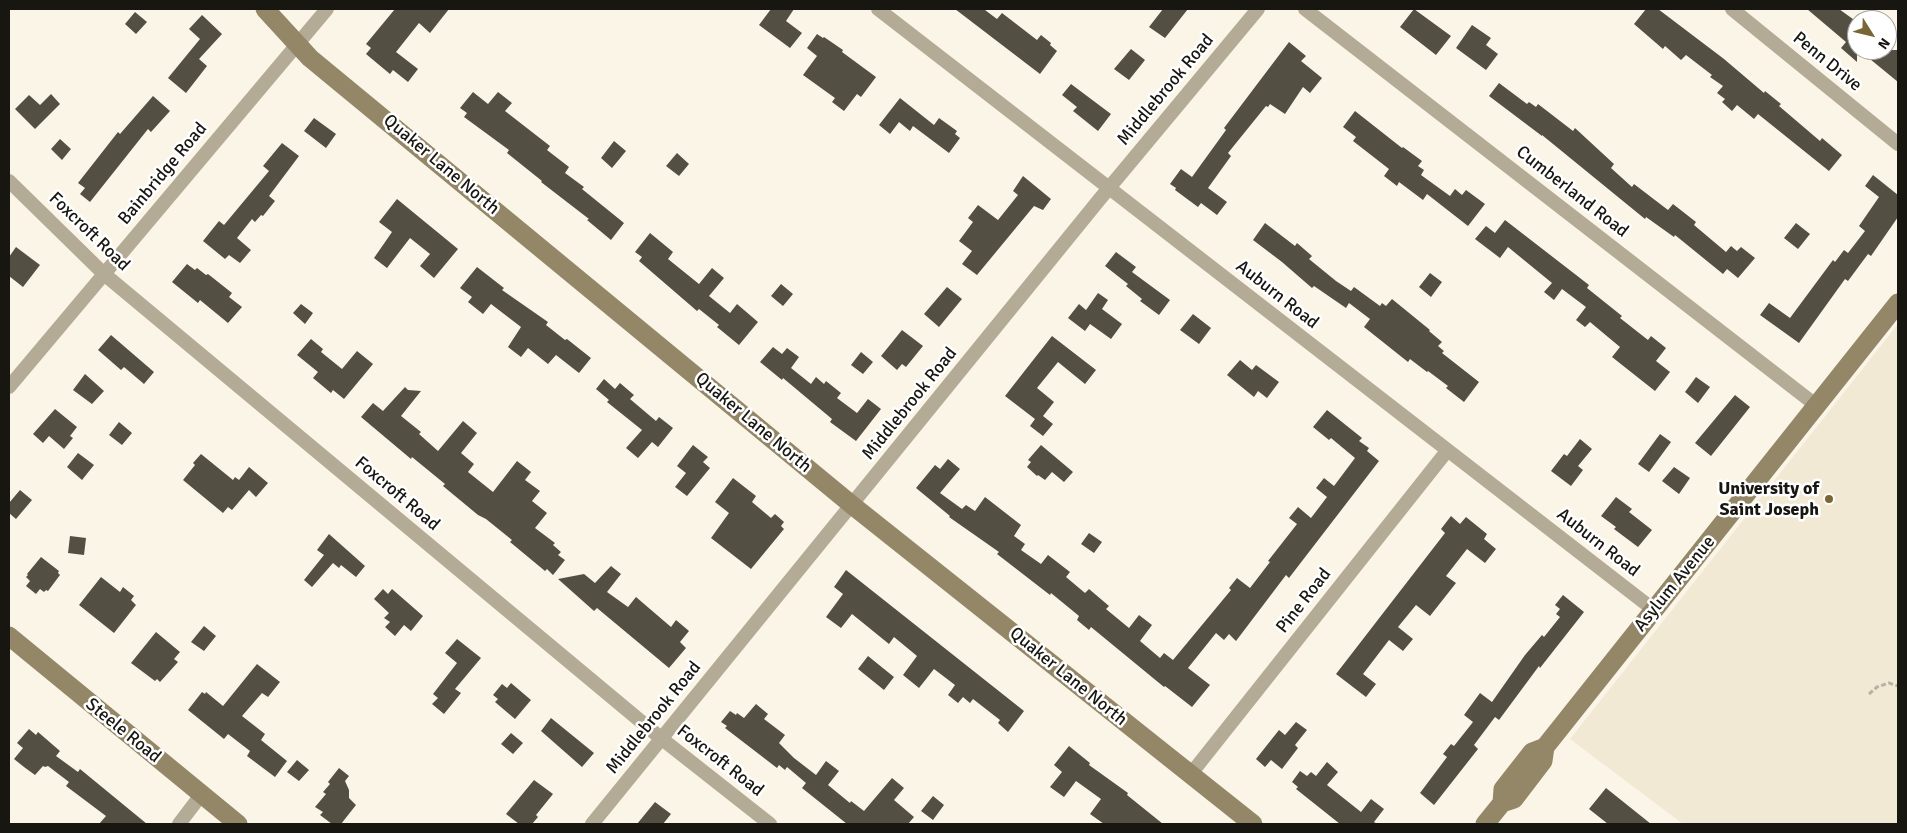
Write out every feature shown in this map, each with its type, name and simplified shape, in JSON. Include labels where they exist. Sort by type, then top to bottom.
[{"type":"street","name":"Quaker Lane North","points":[[265,9],[318,64],[852,505],[1253,824]]},
{"type":"street","name":"Bainbridge Road","points":[[9,387],[327,9]]},
{"type":"street","name":"Auburn Road","points":[[878,9],[1654,610]]},
{"type":"street","name":"Middlebrook Road","points":[[592,824],[1109,188],[1258,9]]},
{"type":"street","name":"Cumberland Road","points":[[1305,9],[1816,406]]},
{"type":"street","name":"Penn Drive","points":[[1732,9],[1898,144]]},
{"type":"street","name":"Foxcroft Road","points":[[9,181],[104,274],[662,739],[770,824]]},
{"type":"street","name":"Asylum Avenue","points":[[1485,824],[1502,803],[1514,798],[1543,762],[1545,747],[1898,303]]},
{"type":"street","name":"Pine Road","points":[[1190,775],[1447,451]]},
{"type":"street","name":"Steele Road","points":[[9,636],[238,824]]},
{"type":"street","points":[[179,824],[201,795]]},
{"type":"path","points":[[1868,694],[1877,687],[1889,683],[1898,686]]},
{"type":"shaded area","name":"University of Saint Joseph","points":[[1898,324],[1898,824],[1683,824],[1570,739]]},
{"type":"building","points":[[395,9],[449,9],[430,33],[419,23],[396,52],[418,69],[408,82],[393,70],[390,74],[366,54],[371,48],[366,44]]},
{"type":"building","points":[[771,9],[794,9],[786,21],[802,33],[790,48],[759,25]]},
{"type":"building","points":[[955,9],[986,9],[997,19],[1002,13],[1037,40],[1041,35],[1057,51],[1040,74]]},
{"type":"building","points":[[1163,9],[1188,9],[1165,38],[1149,27]]},
{"type":"building","points":[[1414,9],[1451,36],[1436,55],[1400,27]]},
{"type":"building","points":[[1646,9],[1658,9],[1724,59],[1764,93],[1765,91],[1781,104],[1779,106],[1820,141],[1822,138],[1842,155],[1829,171],[1758,114],[1754,119],[1737,105],[1732,111],[1722,102],[1725,99],[1717,93],[1723,86],[1710,77],[1712,75],[1686,55],[1681,60],[1665,46],[1663,49],[1634,24]]},
{"type":"building","points":[[1807,9],[1839,9],[1847,15],[1847,53],[1841,48],[1846,42]]},
{"type":"building","points":[[135,12],[147,22],[136,34],[125,24]]},
{"type":"building","points":[[202,15],[222,34],[199,59],[207,66],[186,93],[168,78],[200,39],[189,29]]},
{"type":"building","points":[[1472,25],[1491,38],[1486,45],[1498,54],[1486,70],[1456,48]]},
{"type":"building","points":[[817,34],[843,50],[842,52],[876,77],[861,97],[857,94],[844,111],[832,102],[835,98],[803,75],[817,56],[807,48]]},
{"type":"building","points":[[1289,42],[1306,56],[1301,61],[1322,78],[1310,93],[1303,87],[1285,114],[1270,104],[1268,107],[1266,106],[1228,153],[1231,156],[1208,188],[1227,202],[1217,215],[1201,203],[1198,207],[1170,184],[1181,169],[1192,177],[1226,130],[1224,128]]},
{"type":"building","points":[[1131,49],[1145,60],[1129,80],[1114,69]]},
{"type":"building","points":[[1898,50],[1898,82],[1871,60],[1897,60]]},
{"type":"building","points":[[1499,83],[1527,104],[1529,102],[1536,107],[1538,104],[1573,131],[1575,128],[1614,164],[1611,168],[1632,187],[1634,184],[1668,210],[1673,204],[1696,222],[1694,225],[1726,252],[1731,246],[1737,251],[1741,247],[1755,258],[1738,278],[1727,269],[1723,274],[1675,235],[1674,237],[1646,217],[1645,219],[1542,135],[1489,96]]},
{"type":"building","points":[[1071,84],[1111,114],[1098,131],[1073,111],[1077,107],[1062,95]]},
{"type":"building","points":[[473,92],[488,104],[498,92],[512,103],[505,111],[550,146],[547,150],[569,167],[565,173],[584,187],[582,189],[624,223],[611,240],[587,220],[589,219],[507,153],[509,150],[464,117],[467,113],[460,108]]},
{"type":"building","points":[[51,94],[60,104],[35,129],[15,109],[29,95],[40,105]]},
{"type":"building","points":[[153,96],[170,111],[151,132],[148,129],[90,202],[80,194],[85,188],[78,183],[118,132],[120,134]]},
{"type":"building","points":[[900,98],[934,125],[939,118],[957,131],[955,134],[960,138],[949,153],[913,126],[910,131],[899,122],[890,134],[879,125]]},
{"type":"building","points":[[1355,111],[1402,148],[1422,161],[1418,166],[1424,170],[1421,175],[1450,196],[1455,189],[1462,195],[1466,190],[1485,204],[1468,226],[1427,194],[1423,200],[1399,182],[1397,186],[1384,176],[1389,169],[1353,141],[1356,137],[1343,127]]},
{"type":"building","points":[[314,118],[336,134],[326,148],[304,131]]},
{"type":"building","points":[[60,139],[71,149],[62,160],[51,149]]},
{"type":"building","points":[[614,141],[626,151],[612,168],[601,158]]},
{"type":"building","points":[[282,143],[299,156],[269,196],[275,201],[263,216],[261,215],[255,222],[252,219],[237,238],[251,250],[240,263],[229,255],[225,259],[203,241],[219,221],[224,225],[269,171],[263,166]]},
{"type":"building","points":[[677,153],[689,164],[679,176],[666,166]]},
{"type":"building","points":[[1873,175],[1898,195],[1898,217],[1871,256],[1868,254],[1848,281],[1845,279],[1799,343],[1760,315],[1769,303],[1790,318],[1833,260],[1835,262],[1844,250],[1848,253],[1865,231],[1859,226],[1879,197],[1865,186]]},
{"type":"building","points":[[1023,176],[1051,199],[1043,210],[1034,206],[977,275],[962,264],[972,251],[959,241],[973,222],[968,218],[978,205],[998,220],[1018,195],[1013,191]]},
{"type":"building","points":[[397,199],[458,249],[434,278],[420,266],[430,254],[410,238],[387,268],[374,258],[392,232],[379,222]]},
{"type":"building","points":[[1505,220],[1589,285],[1587,288],[1622,316],[1620,318],[1648,340],[1651,336],[1666,348],[1656,361],[1670,372],[1655,391],[1612,357],[1620,347],[1590,322],[1585,327],[1576,320],[1586,307],[1562,289],[1554,300],[1544,292],[1552,283],[1508,247],[1500,258],[1475,239],[1486,226],[1495,233]]},
{"type":"building","points":[[1265,223],[1295,246],[1297,243],[1312,256],[1309,259],[1351,291],[1354,287],[1380,306],[1382,303],[1386,306],[1392,299],[1430,330],[1442,342],[1438,346],[1444,351],[1442,353],[1479,382],[1464,402],[1446,388],[1448,386],[1428,371],[1410,359],[1408,362],[1364,327],[1370,319],[1349,303],[1346,308],[1314,286],[1312,288],[1253,240]]},
{"type":"building","points":[[1796,223],[1810,234],[1798,249],[1784,238]]},
{"type":"building","points":[[650,233],[673,252],[668,259],[699,284],[712,268],[724,278],[709,296],[730,313],[737,304],[758,322],[739,345],[717,327],[719,325],[699,309],[697,311],[639,261],[642,257],[635,252]]},
{"type":"building","points":[[16,247],[40,265],[23,287],[9,276],[9,257]]},
{"type":"building","points":[[1116,252],[1136,267],[1132,272],[1170,300],[1159,315],[1140,301],[1142,299],[1126,286],[1128,284],[1105,266]]},
{"type":"building","points":[[187,264],[195,270],[197,268],[206,275],[208,274],[232,293],[229,297],[242,307],[228,323],[200,300],[198,303],[172,282]]},
{"type":"building","points":[[477,267],[504,288],[502,290],[548,322],[546,325],[591,358],[579,373],[556,355],[548,364],[528,348],[521,357],[508,347],[521,327],[491,304],[483,314],[468,302],[472,297],[460,288]]},
{"type":"building","points":[[1430,273],[1442,282],[1431,297],[1419,287]]},
{"type":"building","points":[[781,284],[793,294],[783,306],[771,296]]},
{"type":"building","points":[[947,287],[962,299],[939,327],[924,314]]},
{"type":"building","points":[[1098,293],[1108,300],[1102,309],[1122,324],[1111,339],[1090,324],[1085,331],[1068,318],[1079,304],[1086,310]]},
{"type":"building","points":[[301,304],[313,313],[305,324],[293,313]]},
{"type":"building","points":[[1193,314],[1211,328],[1199,344],[1180,330]]},
{"type":"building","points":[[902,330],[923,346],[906,367],[902,364],[897,370],[881,356]]},
{"type":"building","points":[[111,335],[154,372],[144,384],[124,367],[121,370],[98,350]]},
{"type":"building","points":[[1052,336],[1096,370],[1085,384],[1058,362],[1037,388],[1054,402],[1043,416],[1053,424],[1043,436],[1030,426],[1035,419],[1005,396]]},
{"type":"building","points":[[311,339],[323,349],[321,352],[342,369],[357,351],[373,364],[344,399],[333,390],[331,393],[313,378],[318,372],[297,355]]},
{"type":"building","points":[[773,347],[782,354],[787,348],[799,357],[791,368],[811,384],[816,377],[824,384],[826,381],[841,393],[837,398],[857,413],[868,399],[881,409],[856,441],[830,422],[832,419],[783,378],[782,380],[760,362]]},
{"type":"building","points":[[861,352],[873,362],[863,374],[851,365]]},
{"type":"building","points":[[1240,360],[1252,370],[1256,365],[1279,382],[1267,398],[1258,391],[1254,397],[1227,375]]},
{"type":"building","points":[[85,374],[104,391],[92,404],[73,390]]},
{"type":"building","points":[[1696,377],[1710,387],[1698,403],[1685,392]]},
{"type":"building","points":[[604,379],[615,389],[620,383],[634,395],[630,399],[656,421],[659,417],[673,428],[658,447],[652,442],[638,458],[626,448],[642,430],[607,402],[609,400],[596,389]]},
{"type":"building","points":[[405,387],[408,390],[421,391],[401,416],[421,432],[419,434],[438,451],[463,421],[477,433],[461,453],[474,464],[468,472],[493,492],[517,461],[531,472],[525,480],[540,491],[532,501],[547,513],[535,528],[555,543],[553,545],[561,552],[558,555],[565,560],[553,575],[547,569],[545,571],[510,542],[512,540],[486,519],[478,515],[443,486],[445,484],[412,457],[411,459],[361,417],[373,403],[383,411]]},
{"type":"building","points":[[1735,395],[1750,407],[1711,456],[1695,443]]},
{"type":"building","points":[[55,409],[77,427],[70,436],[73,438],[64,449],[49,436],[43,443],[33,434]]},
{"type":"building","points":[[1327,410],[1362,438],[1359,441],[1369,448],[1367,451],[1379,461],[1289,578],[1286,575],[1236,641],[1229,634],[1224,640],[1216,633],[1188,668],[1210,685],[1192,707],[1164,687],[1091,627],[1089,630],[1077,620],[1079,616],[1051,593],[1050,595],[997,554],[999,552],[949,517],[916,488],[935,465],[940,469],[948,459],[960,469],[940,493],[962,509],[966,505],[975,511],[985,497],[1021,525],[1014,536],[1025,544],[1021,550],[1041,564],[1048,555],[1070,572],[1066,577],[1085,593],[1089,589],[1109,606],[1106,609],[1129,628],[1139,615],[1152,625],[1140,641],[1160,658],[1164,653],[1173,660],[1231,590],[1229,588],[1237,578],[1250,588],[1297,524],[1289,518],[1298,507],[1311,518],[1327,497],[1316,488],[1324,478],[1334,486],[1355,458],[1331,438],[1329,440],[1313,427]]},
{"type":"building","points":[[119,422],[132,433],[122,445],[109,435]]},
{"type":"building","points":[[1660,434],[1671,442],[1649,472],[1638,464]]},
{"type":"building","points":[[1580,439],[1592,449],[1578,466],[1583,470],[1571,486],[1551,471],[1564,454],[1567,456]]},
{"type":"building","points":[[693,445],[708,457],[703,462],[710,468],[687,496],[675,487],[686,473],[677,466]]},
{"type":"building","points":[[1041,445],[1073,472],[1064,482],[1052,472],[1045,480],[1027,467],[1031,462],[1028,460]]},
{"type":"building","points":[[78,453],[94,465],[82,480],[67,467]]},
{"type":"building","points":[[201,454],[233,480],[235,477],[239,480],[249,467],[268,483],[256,497],[249,490],[232,510],[228,507],[223,513],[183,480]]},
{"type":"building","points":[[1674,467],[1690,478],[1679,494],[1662,481]]},
{"type":"building","points":[[733,478],[756,496],[752,502],[771,518],[775,514],[784,522],[781,526],[784,529],[751,569],[711,538],[729,513],[715,502]]},
{"type":"building","points":[[20,490],[32,500],[16,519],[9,513],[9,503]]},
{"type":"building","points":[[1616,497],[1632,509],[1629,512],[1652,530],[1638,547],[1614,529],[1616,527],[1601,516]]},
{"type":"building","points":[[1451,516],[1460,524],[1466,517],[1487,534],[1484,539],[1496,549],[1485,563],[1467,549],[1446,576],[1456,583],[1430,616],[1416,605],[1398,627],[1413,639],[1403,651],[1389,640],[1363,674],[1376,684],[1366,697],[1336,674],[1445,533],[1441,529]]},
{"type":"building","points":[[1089,533],[1102,542],[1094,553],[1081,544]]},
{"type":"building","points":[[329,534],[365,566],[356,577],[341,565],[339,568],[333,563],[312,587],[304,580],[324,555],[317,550]]},
{"type":"building","points":[[70,536],[86,538],[84,555],[68,553]]},
{"type":"building","points":[[41,557],[59,571],[60,575],[48,591],[44,592],[40,589],[36,594],[26,586],[30,581],[26,577]]},
{"type":"building","points":[[611,566],[621,574],[607,592],[628,607],[636,597],[671,627],[676,620],[689,631],[680,642],[686,648],[669,668],[597,608],[594,611],[558,579],[584,574],[595,583]]},
{"type":"building","points":[[846,570],[1024,711],[1008,732],[998,723],[1000,720],[973,699],[970,703],[963,697],[958,703],[948,695],[955,685],[934,669],[919,688],[903,675],[917,656],[894,637],[889,644],[852,614],[841,628],[826,617],[843,594],[834,587]]},
{"type":"building","points":[[101,577],[120,592],[123,587],[134,596],[131,600],[136,605],[114,633],[79,605]]},
{"type":"building","points":[[383,589],[388,594],[392,589],[423,616],[411,631],[404,625],[395,636],[385,627],[390,622],[384,618],[389,613],[374,599]]},
{"type":"building","points":[[1563,595],[1584,612],[1540,668],[1539,666],[1499,720],[1495,717],[1474,745],[1478,749],[1434,805],[1420,793],[1447,757],[1443,754],[1451,744],[1454,746],[1473,722],[1464,715],[1480,693],[1492,702],[1525,655],[1542,635],[1544,637],[1560,617],[1556,614],[1560,609],[1555,605]]},
{"type":"building","points":[[204,626],[216,636],[204,651],[191,642]]},
{"type":"building","points":[[156,632],[180,652],[174,659],[178,662],[160,682],[157,679],[155,681],[131,663]]},
{"type":"building","points":[[457,639],[481,658],[455,689],[461,693],[444,714],[432,704],[438,698],[433,694],[457,663],[445,653]]},
{"type":"building","points":[[868,656],[894,677],[884,690],[858,669]]},
{"type":"building","points":[[257,664],[280,682],[268,697],[262,693],[242,716],[265,734],[261,740],[287,761],[275,777],[247,756],[250,751],[228,734],[224,739],[188,710],[202,692],[205,694],[206,692],[223,706]]},
{"type":"building","points":[[511,683],[531,700],[515,719],[495,702],[498,699],[493,695],[502,684],[507,688]]},
{"type":"building","points":[[756,704],[768,714],[764,719],[785,735],[779,743],[794,758],[816,775],[826,761],[839,771],[828,785],[850,803],[851,801],[864,811],[892,778],[904,788],[894,800],[914,817],[908,824],[847,824],[802,788],[806,783],[787,767],[785,770],[779,765],[777,768],[725,728],[727,726],[721,722],[730,711],[744,718]]},
{"type":"building","points":[[551,718],[594,753],[582,767],[541,731]]},
{"type":"building","points":[[1296,722],[1307,730],[1295,745],[1298,748],[1282,769],[1271,760],[1265,767],[1256,759],[1279,730],[1285,735]]},
{"type":"building","points":[[29,729],[36,735],[38,732],[60,751],[56,756],[78,772],[80,769],[147,824],[99,824],[106,816],[66,786],[69,782],[48,766],[43,766],[35,775],[14,759],[23,748],[17,743]]},
{"type":"building","points":[[511,733],[523,743],[513,754],[501,744]]},
{"type":"building","points":[[1069,746],[1090,763],[1089,765],[1128,793],[1127,795],[1163,824],[1104,824],[1090,814],[1101,799],[1076,781],[1064,797],[1050,787],[1062,772],[1054,765]]},
{"type":"building","points":[[297,760],[309,770],[299,781],[287,772]]},
{"type":"building","points":[[1327,762],[1338,772],[1327,785],[1361,812],[1371,799],[1384,809],[1374,822],[1377,824],[1340,824],[1296,789],[1298,787],[1292,782],[1300,771],[1307,776],[1311,772],[1316,776]]},
{"type":"building","points":[[339,768],[349,776],[345,781],[349,790],[349,798],[356,805],[341,824],[332,824],[320,815],[323,812],[315,807],[326,794],[323,792],[330,784],[328,782]]},
{"type":"building","points":[[534,780],[553,794],[536,815],[538,817],[532,824],[519,824],[506,814]]},
{"type":"building","points":[[1606,788],[1651,824],[1608,824],[1589,809]]},
{"type":"building","points":[[933,796],[944,805],[933,820],[921,811]]},
{"type":"building","points":[[655,802],[671,814],[663,824],[637,824]]},
{"type":"place","name":"University of Saint Joseph","points":[[1829,499]]}]
